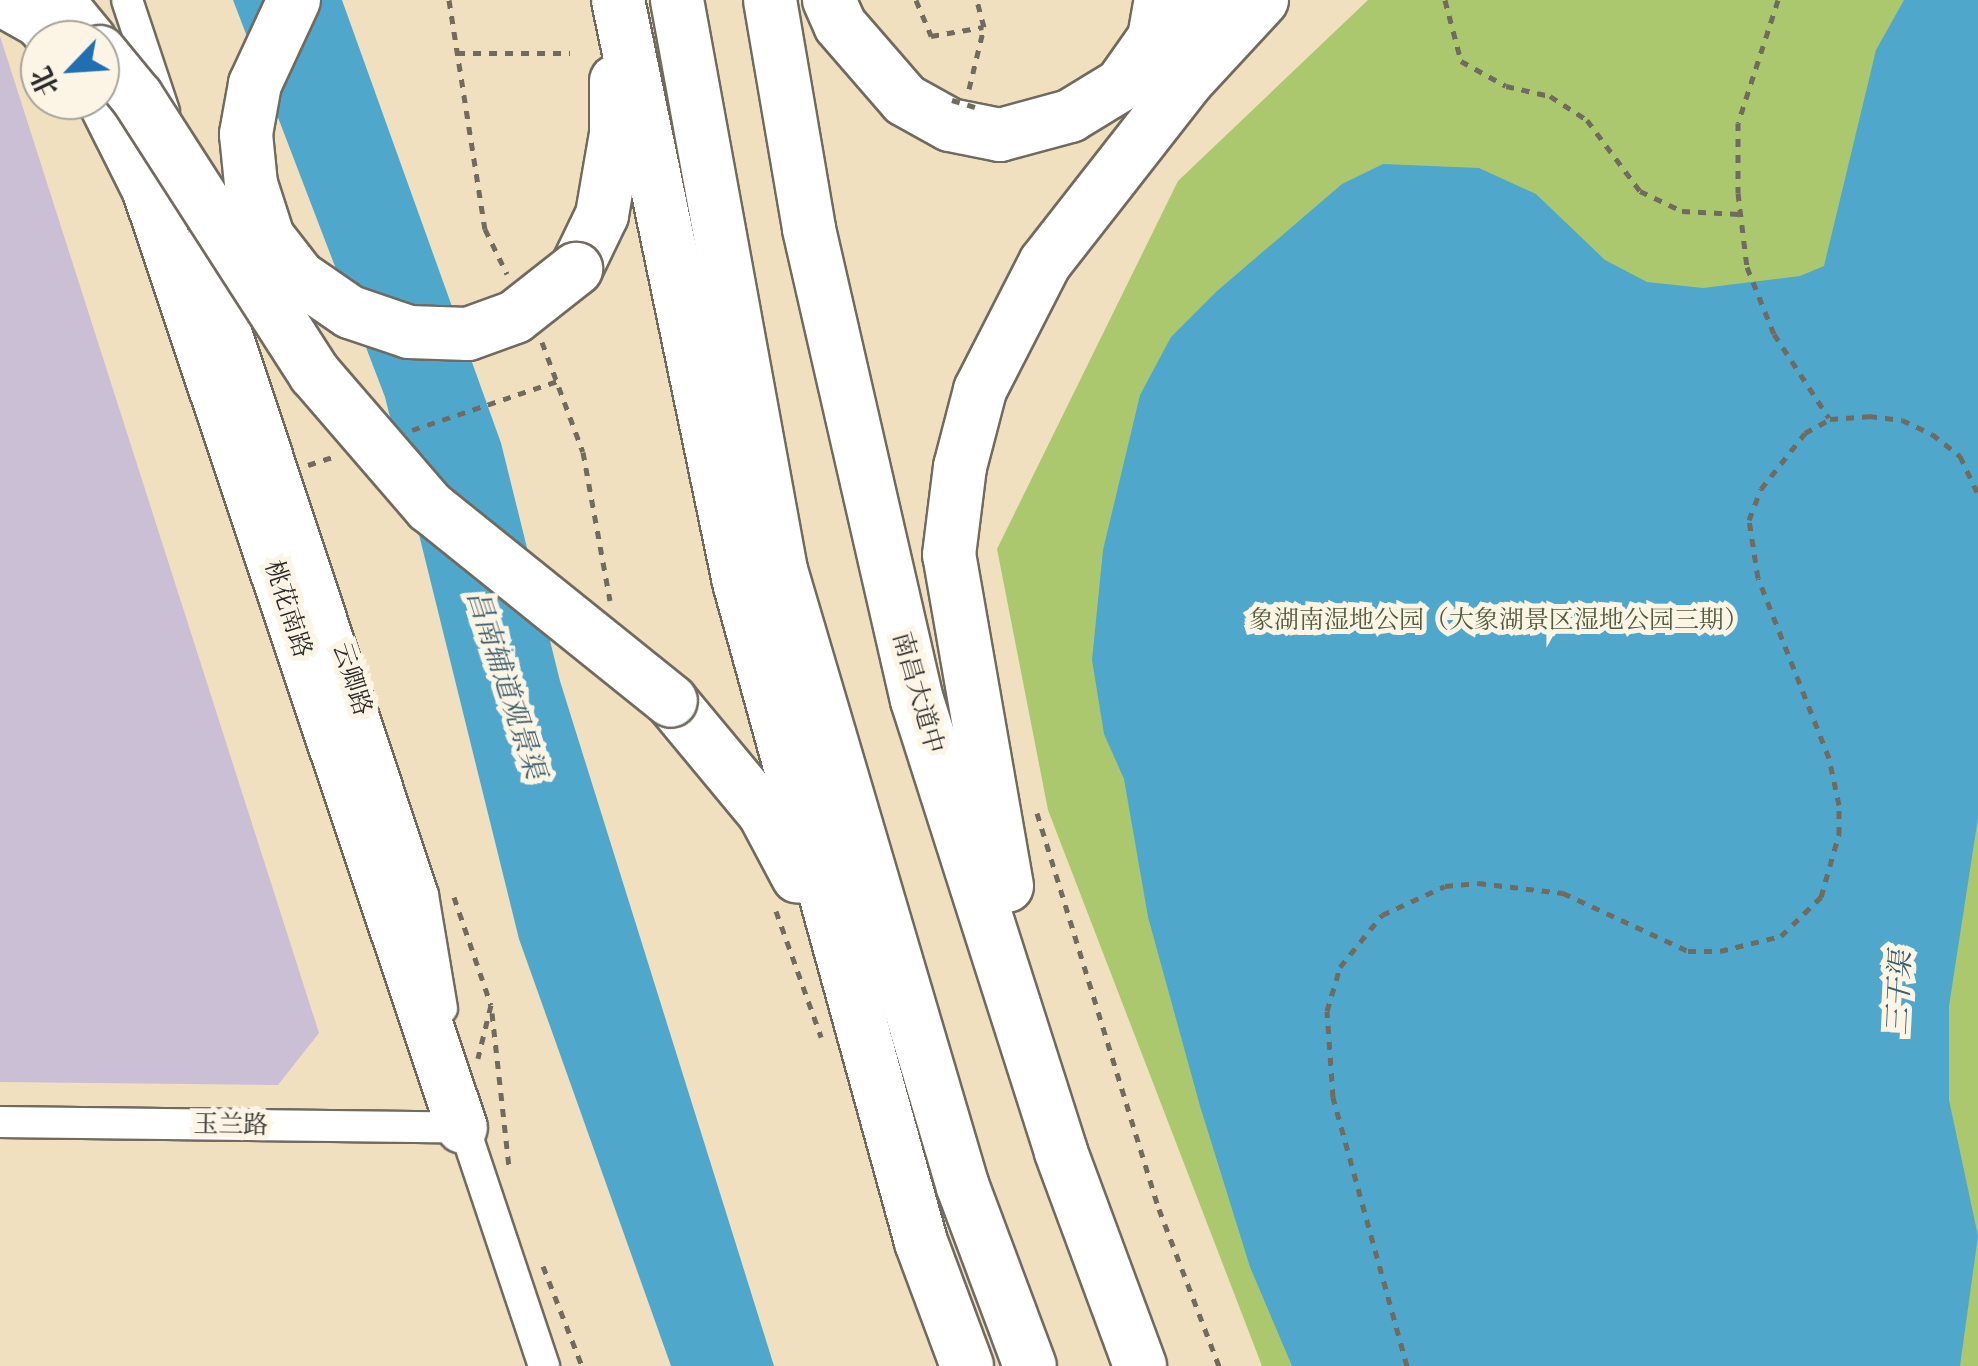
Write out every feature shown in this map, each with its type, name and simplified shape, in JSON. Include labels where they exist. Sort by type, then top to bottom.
[{"type":"highway","points":[[57,0],[74,20]]},
{"type":"highway","points":[[294,0],[255,84],[246,134],[251,184],[268,237],[299,277],[350,312],[409,332],[468,334],[516,317],[576,269],[602,215],[616,134],[617,0]]},
{"type":"highway","points":[[617,0],[739,582],[921,1242]]},
{"type":"highway","points":[[677,0],[781,570],[963,1187],[1030,1366]]},
{"type":"highway","name":"南昌大道中","points":[[770,0],[813,248],[917,700],[1061,1152],[1140,1366]]},
{"type":"highway","points":[[829,0],[840,25],[905,100],[950,125],[1000,134],[1070,116],[1121,85],[1154,38],[1161,0]]},
{"type":"highway","points":[[1061,1152],[969,702],[949,555],[960,466],[980,390],[1045,263],[1203,0]]},
{"type":"highway","points":[[1045,263],[1188,80],[1262,0]]},
{"type":"highway","points":[[120,76],[138,97],[314,374],[430,507],[671,701],[764,812],[819,916],[921,1242],[967,1366]]},
{"type":"main road","points":[[0,0],[35,20]]},
{"type":"main road","name":"桃花南路","points":[[112,120],[148,191],[462,1128]]},
{"type":"street","name":"云卿路","points":[[127,0],[423,895],[462,1128],[544,1366]]},
{"type":"street","name":"玉兰路","points":[[0,1122],[462,1128]]},
{"type":"path","points":[[916,0],[931,36],[984,27]]},
{"type":"path","points":[[964,110],[984,27],[976,0]]},
{"type":"path","points":[[1445,0],[1461,60],[1506,86],[1550,96],[1587,120],[1640,191],[1682,211],[1740,214]]},
{"type":"path","points":[[1778,0],[1738,123],[1740,214],[1747,267],[1774,334],[1830,419]]},
{"type":"path","points":[[457,53],[570,53]]},
{"type":"path","points":[[952,100],[978,108]]},
{"type":"path","points":[[406,432],[558,381]]},
{"type":"path","points":[[1407,1366],[1333,1096],[1327,1011],[1340,967],[1382,915],[1445,886],[1515,884],[1563,894],[1688,950],[1720,951],[1781,936],[1821,897],[1838,834],[1839,805],[1829,758],[1758,578],[1749,520],[1782,455],[1830,419],[1902,420],[1932,434],[1960,456],[1978,494]]},
{"type":"path","points":[[305,466],[350,451]]},
{"type":"path","points":[[1034,805],[1159,1209],[1219,1366]]},
{"type":"path","points":[[491,1005],[511,1184]]},
{"type":"path","points":[[539,1257],[582,1366]]},
{"type":"shaded area","points":[[0,36],[20,99],[20,120],[27,120],[319,1033],[278,1085],[0,1082]]},
{"type":"green space","name":"象湖南湿地公园（大象湖景区湿地公园三期）","points":[[1368,0],[1978,0],[1978,1366],[1262,1366],[1048,810],[997,549],[1178,181]]},
{"type":"water","name":"昌南辅道观景渠","points":[[233,0],[342,0],[501,443],[560,681],[774,1366],[671,1366],[519,939],[385,397]]},
{"type":"water","name":"象湖南湿地公园（大象湖景区湿地公园三期）","points":[[1904,0],[1978,0],[1978,818],[1949,1006],[1949,1100],[1978,1236],[1960,1366],[1292,1366],[1250,1267],[1200,1106],[1148,917],[1124,779],[1104,734],[1092,660],[1103,550],[1140,395],[1171,337],[1217,291],[1342,184],[1383,164],[1479,168],[1536,194],[1605,260],[1647,282],[1703,288],[1800,276],[1824,266],[1876,50]]},
{"type":"water label","name":"三干渠","points":[[1898,993]]}]
